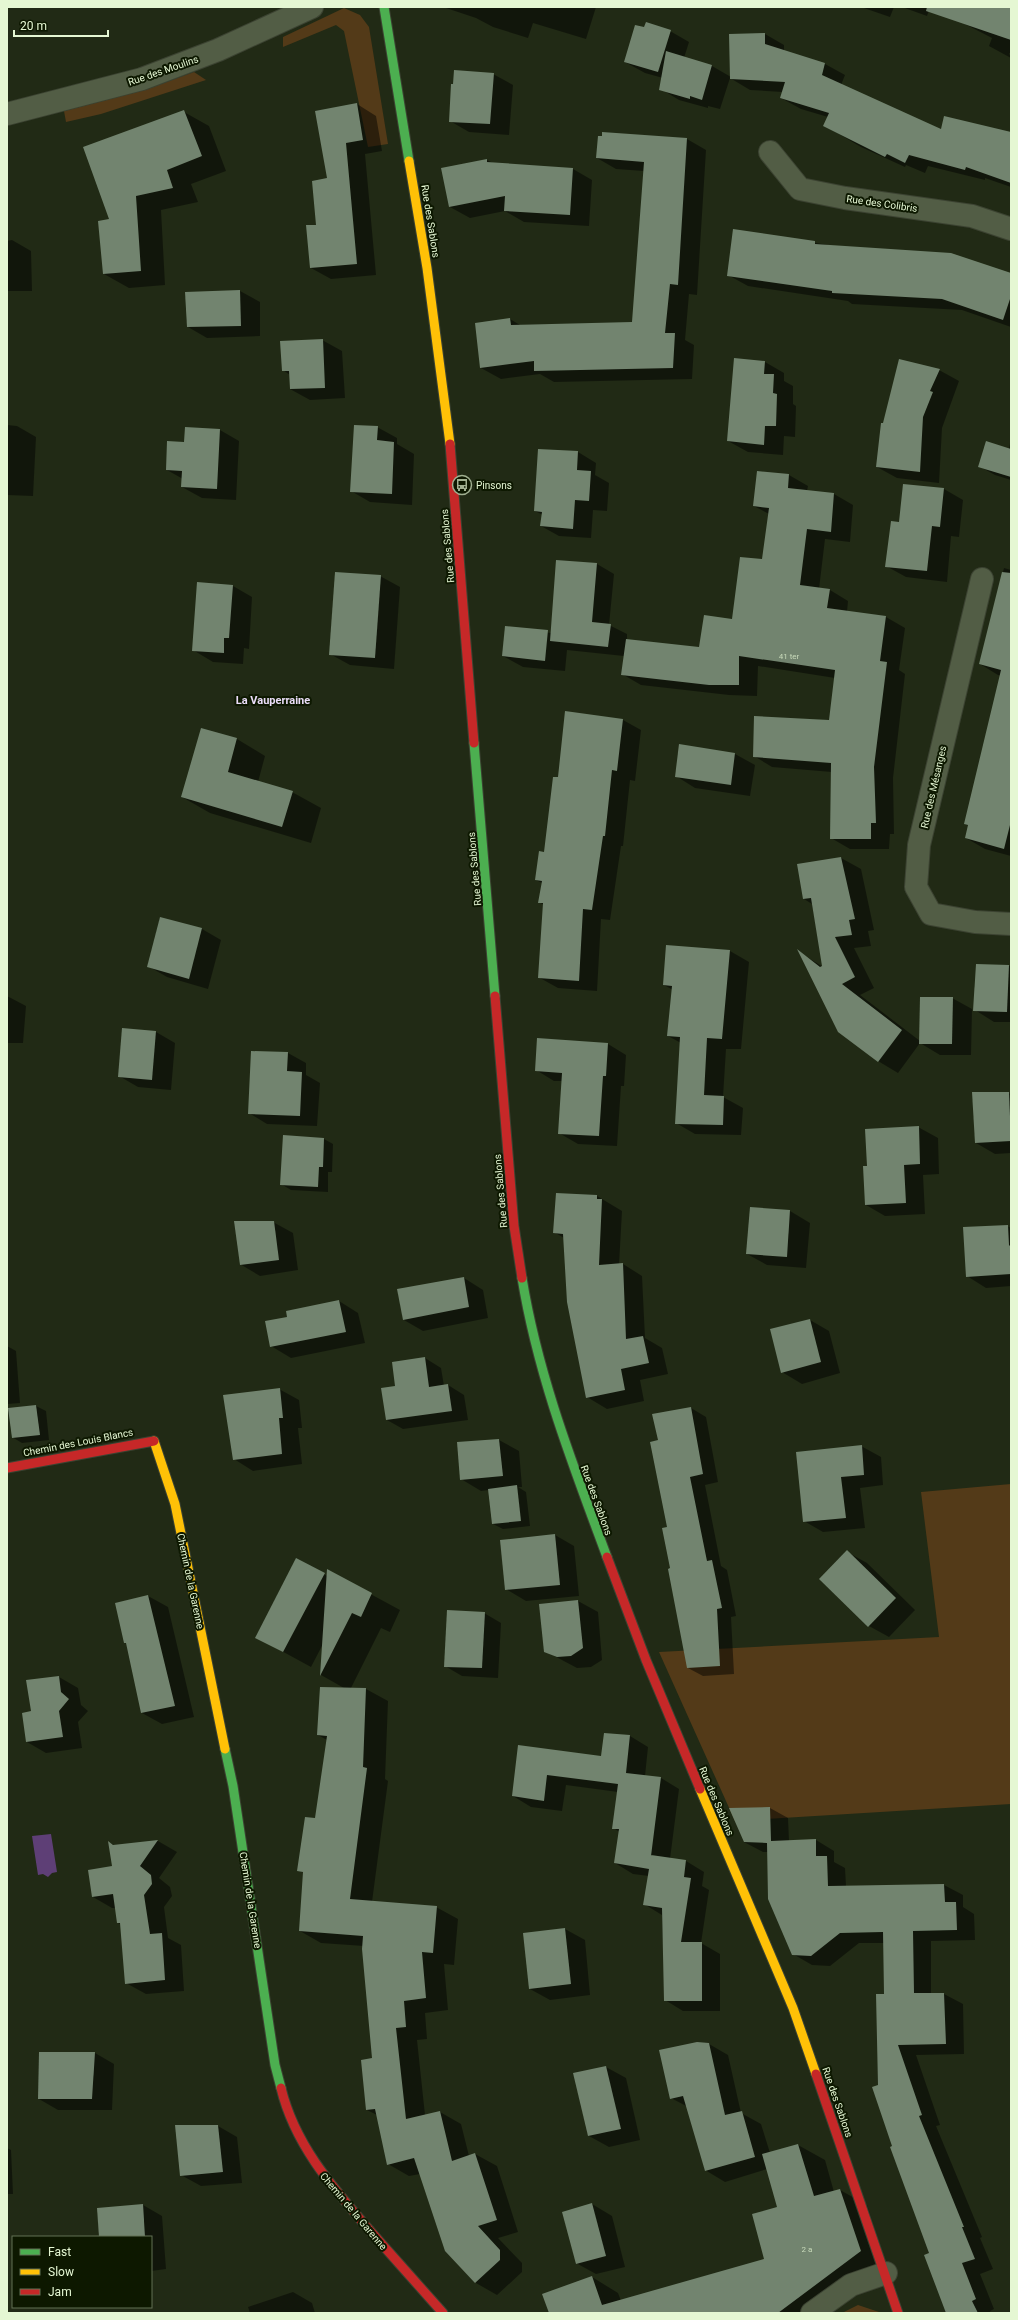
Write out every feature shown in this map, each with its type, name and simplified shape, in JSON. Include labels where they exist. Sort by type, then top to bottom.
[{"type":"street","name":"Rue des Moulins","points":[[7,114],[142,79],[218,50],[312,7]]},
{"type":"street","name":"Rue des Sablons","points":[[384,7],[427,268],[448,420],[514,1226],[530,1327],[559,1428],[616,1583],[680,1741],[793,2008],[886,2273],[898,2313]]},
{"type":"street","name":"Rue des Colibris","points":[[770,152],[800,189],[845,198],[972,216],[1011,229]]},
{"type":"street","name":"Rue des Mésanges","points":[[982,580],[919,845],[916,887],[931,914],[975,922],[1011,924]]},
{"type":"street","name":"Chemin des Louis Blancs","points":[[7,1468],[153,1439]]},
{"type":"street","name":"Chemin de la Garenne","points":[[153,1439],[176,1512],[234,1786],[275,2065],[287,2113],[307,2152],[336,2193],[443,2313]]},
{"type":"street","points":[[812,2313],[851,2285],[886,2273]]},
{"type":"shaded area","points":[[344,8],[360,15],[369,27],[388,144],[368,147],[344,31],[336,25],[283,47],[283,37]]},
{"type":"shaded area","points":[[194,72],[206,80],[101,114],[66,122],[64,111],[147,89]]},
{"type":"shaded area","points":[[1011,1484],[1011,1804],[735,1821],[659,1652],[939,1637],[921,1492]]},
{"type":"shaded area","points":[[51,1834],[57,1872],[52,1873],[48,1877],[43,1874],[38,1875],[32,1836]]},
{"type":"shaded area","points":[[858,2305],[879,2312],[879,2313],[842,2313]]},
{"type":"building","points":[[927,7],[1011,7],[1011,40],[926,11]]},
{"type":"building","points":[[646,22],[671,30],[658,72],[624,62],[635,25],[644,27]]},
{"type":"building","points":[[765,33],[765,44],[825,63],[822,75],[941,129],[944,116],[1011,132],[1011,183],[966,167],[965,170],[909,155],[905,163],[887,154],[885,157],[823,126],[829,113],[780,98],[785,82],[730,79],[729,34]]},
{"type":"building","points":[[666,51],[712,65],[702,100],[690,96],[690,99],[659,90]]},
{"type":"building","points":[[454,70],[494,73],[490,124],[449,122],[451,84],[453,84]]},
{"type":"building","points":[[357,103],[363,140],[346,143],[357,264],[310,268],[306,225],[316,225],[312,181],[327,178],[315,111]]},
{"type":"building","points":[[184,110],[202,156],[167,170],[173,188],[136,196],[141,271],[103,274],[98,221],[109,219],[83,147]]},
{"type":"building","points":[[602,132],[687,138],[678,285],[670,284],[665,333],[675,333],[673,368],[534,371],[534,361],[480,368],[475,323],[510,318],[511,325],[632,322],[644,162],[596,158],[598,136],[602,136]]},
{"type":"building","points":[[487,159],[487,162],[573,168],[570,215],[504,211],[505,196],[449,207],[441,168]]},
{"type":"building","points":[[733,229],[815,241],[815,244],[951,253],[1011,273],[1011,296],[1003,320],[942,299],[832,293],[832,291],[727,276]]},
{"type":"building","points":[[240,290],[241,326],[187,327],[185,292]]},
{"type":"building","points":[[323,339],[325,388],[290,389],[289,371],[282,371],[280,341]]},
{"type":"building","points":[[734,358],[765,361],[764,374],[774,374],[773,393],[777,394],[776,426],[765,426],[764,445],[727,441]]},
{"type":"building","points":[[899,359],[940,369],[930,391],[933,392],[923,417],[920,472],[876,467],[881,423],[883,423]]},
{"type":"building","points":[[354,425],[378,426],[377,440],[394,442],[392,494],[350,492]]},
{"type":"building","points":[[185,427],[220,429],[217,489],[181,487],[182,471],[166,470],[167,441],[184,442]]},
{"type":"building","points":[[986,441],[1011,449],[1011,477],[978,467]]},
{"type":"building","points":[[538,449],[578,451],[577,470],[591,471],[589,501],[575,500],[573,529],[540,526],[542,512],[534,511]]},
{"type":"building","points":[[757,471],[789,474],[788,488],[834,493],[831,532],[807,529],[800,585],[830,589],[827,608],[886,616],[880,661],[887,662],[874,767],[876,823],[871,823],[871,839],[830,839],[831,763],[753,757],[754,716],[829,720],[835,670],[739,656],[739,685],[709,685],[621,675],[626,639],[699,647],[704,615],[732,619],[740,557],[762,559],[769,508],[753,506]]},
{"type":"building","points":[[903,484],[944,488],[940,527],[932,526],[927,571],[885,567],[891,521],[899,522]]},
{"type":"building","points":[[556,560],[597,563],[592,622],[611,624],[608,647],[550,641]]},
{"type":"building","points":[[335,572],[381,575],[375,658],[329,655]]},
{"type":"building","points":[[1002,572],[1011,573],[1011,821],[1004,849],[965,838],[968,825],[964,824],[1001,670],[979,664]]},
{"type":"building","points":[[197,582],[233,585],[229,638],[224,638],[224,653],[192,651]]},
{"type":"building","points":[[505,626],[548,630],[545,661],[502,656]]},
{"type":"building","points":[[565,711],[623,719],[617,771],[612,770],[605,836],[603,836],[592,910],[583,909],[579,981],[538,978],[543,903],[538,903],[542,881],[535,880],[539,851],[544,852],[553,777],[558,777]]},
{"type":"building","points":[[201,728],[237,738],[228,772],[293,791],[282,827],[181,797]]},
{"type":"building","points":[[679,744],[735,753],[731,785],[675,777]]},
{"type":"building","points":[[841,857],[855,919],[849,920],[852,935],[835,937],[855,977],[842,984],[902,1030],[878,1062],[838,1032],[797,949],[820,967],[822,966],[811,898],[803,899],[797,864]]},
{"type":"building","points":[[160,917],[202,928],[189,979],[147,967]]},
{"type":"building","points":[[666,945],[730,950],[722,1039],[707,1038],[704,1095],[724,1096],[723,1125],[675,1124],[680,1037],[667,1036],[672,986],[663,985]]},
{"type":"building","points":[[976,964],[1009,965],[1007,1012],[973,1011]]},
{"type":"building","points":[[920,997],[953,997],[952,1044],[919,1044]]},
{"type":"building","points":[[122,1028],[156,1031],[152,1080],[118,1077]]},
{"type":"building","points":[[537,1038],[608,1043],[606,1076],[603,1076],[599,1136],[558,1134],[562,1073],[535,1071]]},
{"type":"building","points":[[251,1051],[288,1052],[287,1071],[302,1072],[300,1116],[248,1114]]},
{"type":"building","points":[[972,1092],[1009,1092],[1011,1141],[975,1143]]},
{"type":"building","points":[[919,1126],[920,1164],[904,1165],[906,1203],[865,1205],[863,1166],[867,1166],[865,1129]]},
{"type":"building","points":[[283,1135],[324,1138],[323,1167],[319,1167],[318,1187],[280,1185]]},
{"type":"building","points":[[556,1193],[597,1195],[597,1199],[602,1199],[599,1265],[623,1263],[626,1339],[643,1336],[649,1363],[621,1369],[625,1390],[586,1398],[567,1302],[563,1234],[553,1233]]},
{"type":"building","points":[[750,1207],[790,1210],[787,1257],[746,1254]]},
{"type":"building","points":[[234,1221],[274,1221],[279,1260],[240,1265]]},
{"type":"building","points":[[1008,1225],[1009,1245],[1011,1247],[1011,1274],[966,1277],[963,1227]]},
{"type":"building","points":[[464,1277],[469,1307],[403,1320],[397,1289]]},
{"type":"building","points":[[339,1300],[346,1332],[270,1347],[265,1321],[287,1317],[286,1311]]},
{"type":"building","points":[[810,1319],[821,1362],[781,1373],[770,1329]]},
{"type":"building","points":[[425,1357],[429,1387],[448,1384],[452,1411],[386,1420],[381,1388],[395,1386],[392,1362]]},
{"type":"building","points":[[280,1388],[283,1418],[279,1418],[282,1454],[233,1460],[223,1395]]},
{"type":"building","points":[[36,1405],[40,1435],[12,1438],[8,1408]]},
{"type":"building","points":[[691,1407],[703,1474],[690,1477],[707,1561],[712,1560],[722,1608],[717,1609],[720,1666],[687,1668],[668,1569],[670,1568],[662,1528],[667,1527],[650,1442],[658,1440],[652,1414]]},
{"type":"building","points":[[499,1439],[503,1476],[460,1480],[457,1442]]},
{"type":"building","points":[[862,1445],[864,1475],[841,1477],[846,1518],[803,1522],[796,1452]]},
{"type":"building","points":[[517,1485],[521,1521],[492,1524],[488,1489]]},
{"type":"building","points":[[555,1534],[560,1585],[505,1590],[500,1540]]},
{"type":"building","points":[[847,1550],[896,1598],[868,1627],[819,1579]]},
{"type":"building","points":[[296,1558],[325,1573],[283,1652],[255,1638]]},
{"type":"building","points":[[327,1569],[372,1593],[361,1617],[352,1613],[320,1676]]},
{"type":"building","points":[[148,1595],[175,1706],[141,1713],[126,1643],[124,1643],[115,1603]]},
{"type":"building","points":[[578,1600],[583,1648],[571,1656],[557,1657],[544,1652],[539,1604]]},
{"type":"building","points":[[447,1610],[485,1612],[482,1668],[444,1667]]},
{"type":"building","points":[[59,1676],[61,1692],[69,1699],[59,1711],[63,1737],[26,1742],[22,1713],[31,1711],[26,1680]]},
{"type":"building","points":[[320,1687],[366,1688],[363,1767],[367,1768],[350,1899],[437,1906],[433,1953],[422,1952],[426,1998],[404,2001],[406,2027],[396,2028],[406,2119],[440,2111],[452,2161],[475,2153],[497,2220],[478,2226],[500,2250],[500,2260],[475,2283],[445,2251],[414,2158],[387,2165],[375,2109],[366,2110],[361,2060],[372,2058],[362,1949],[363,1936],[299,1931],[303,1872],[297,1871],[305,1817],[315,1818],[327,1736],[317,1735]]},
{"type":"building","points":[[604,1733],[630,1735],[626,1773],[661,1777],[651,1855],[686,1860],[684,1877],[691,1878],[681,1942],[702,1942],[702,2001],[664,2001],[662,1908],[643,1905],[649,1869],[614,1863],[619,1829],[612,1829],[618,1784],[547,1775],[544,1801],[512,1796],[518,1745],[601,1756]]},
{"type":"building","points":[[770,1807],[771,1841],[816,1839],[816,1856],[827,1856],[828,1886],[944,1884],[945,1902],[956,1902],[957,1930],[913,1931],[914,1993],[944,1993],[946,2044],[898,2045],[922,2115],[919,2116],[964,2227],[962,2227],[975,2259],[962,2263],[976,2299],[972,2301],[978,2313],[946,2313],[924,2255],[929,2253],[890,2147],[892,2146],[872,2087],[878,2085],[876,1994],[884,1994],[883,1932],[840,1933],[811,1956],[792,1955],[768,1899],[767,1843],[744,1842],[729,1808]]},
{"type":"building","points":[[158,1840],[140,1866],[151,1875],[152,1884],[144,1895],[150,1934],[162,1933],[165,1980],[125,1984],[120,1923],[117,1923],[113,1894],[92,1897],[88,1870],[112,1866],[108,1841],[113,1845]]},
{"type":"building","points":[[565,1928],[571,1984],[529,1989],[523,1933]]},
{"type":"building","points":[[697,2042],[709,2043],[725,2115],[742,2111],[755,2157],[705,2171],[683,2096],[670,2099],[659,2050]]},
{"type":"building","points":[[39,2052],[95,2052],[92,2099],[38,2099]]},
{"type":"building","points":[[606,2066],[621,2129],[588,2136],[573,2073]]},
{"type":"building","points":[[175,2125],[218,2125],[223,2172],[180,2176]]},
{"type":"building","points":[[798,2144],[814,2196],[840,2189],[861,2251],[778,2313],[549,2313],[542,2294],[592,2276],[602,2305],[764,2259],[752,2214],[777,2207],[762,2154]]},
{"type":"building","points":[[592,2203],[606,2256],[576,2264],[562,2212]]},
{"type":"building","points":[[143,2204],[145,2236],[99,2236],[97,2208]]},
{"type":"traffic: fast","points":[[384,7],[409,161]]},
{"type":"traffic: fast","points":[[474,743],[495,996]]},
{"type":"traffic: fast","points":[[522,1278],[537,1350],[547,1385],[569,1454],[607,1557]]},
{"type":"traffic: fast","points":[[225,1749],[233,1786],[275,2065],[281,2088]]},
{"type":"traffic: slow","points":[[409,161],[427,268],[450,444]]},
{"type":"traffic: slow","points":[[154,1441],[175,1504],[225,1749]]},
{"type":"traffic: slow","points":[[700,1789],[793,2008],[816,2074]]},
{"type":"traffic: jam","points":[[450,444],[474,743]]},
{"type":"traffic: jam","points":[[495,996],[514,1226],[522,1278]]},
{"type":"traffic: jam","points":[[7,1468],[154,1441]]},
{"type":"traffic: jam","points":[[607,1557],[646,1660],[700,1789]]},
{"type":"traffic: jam","points":[[816,2074],[898,2313]]},
{"type":"traffic: jam","points":[[281,2088],[287,2109],[296,2129],[306,2148],[330,2183],[443,2313]]},
{"type":"place","name":"Pinsons","points":[[462,485]]},
{"type":"district","name":"La Vauperraine","points":[[273,700]]}]
